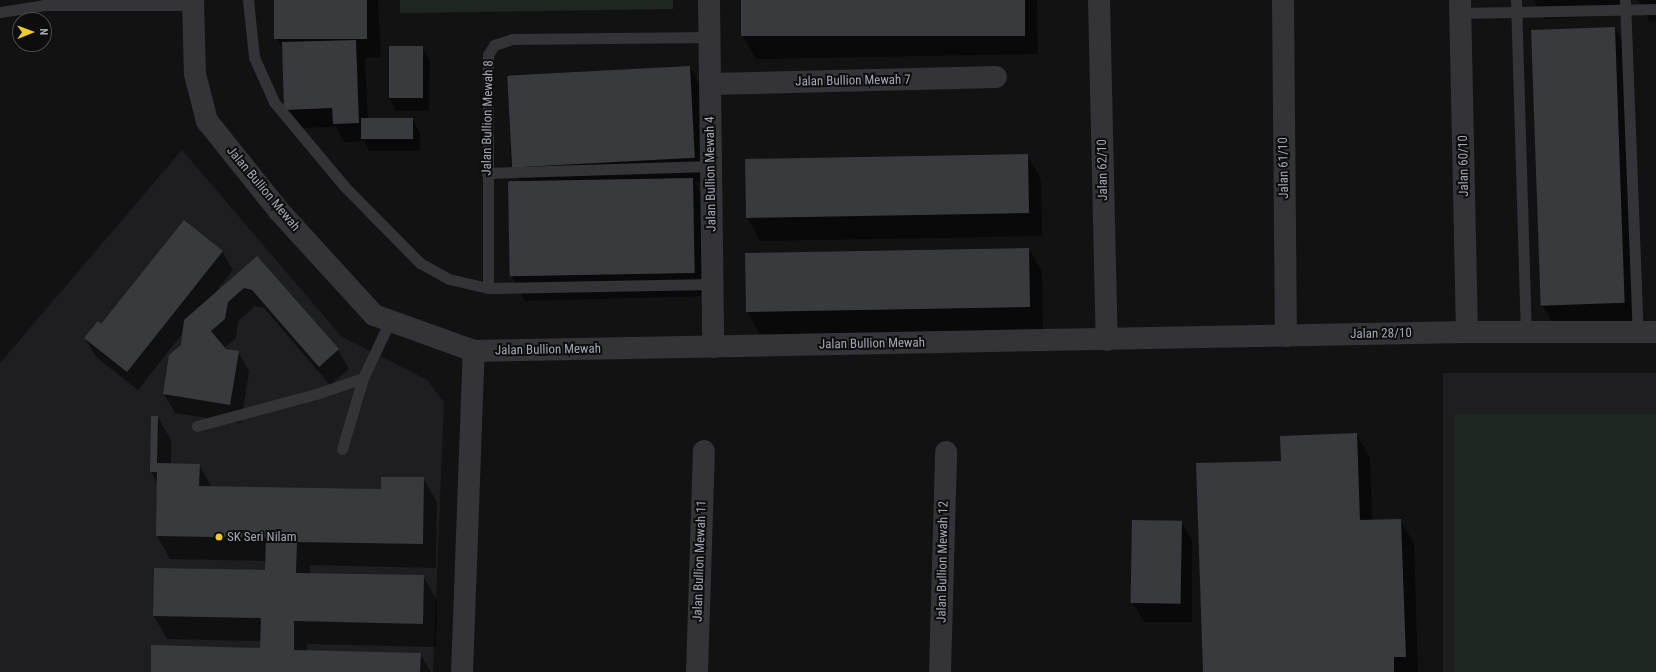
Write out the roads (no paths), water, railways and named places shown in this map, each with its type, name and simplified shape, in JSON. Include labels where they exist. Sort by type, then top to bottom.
[{"type":"street","name":"Jalan Bullion Mewah 4","points":[[709,0],[713,347]]},
{"type":"street","name":"Jalan 62/10","points":[[1099,0],[1107,340]]},
{"type":"street","name":"Jalan 61/10","points":[[1283,0],[1286,336]]},
{"type":"street","name":"Jalan Bullion Mewah","points":[[193,2],[195,74],[207,121],[280,211],[363,304],[374,315],[389,323],[474,351],[1107,340]]},
{"type":"street","name":"Jalan 60/10","points":[[1460,6],[1467,332]]},
{"type":"street","name":"Jalan Bullion Mewah 7","points":[[710,84],[996,77]]},
{"type":"street","name":"Jalan 28/10","points":[[1107,340],[1467,332],[1647,332]]},
{"type":"street","points":[[462,672],[474,351]]},
{"type":"street","name":"Jalan Bullion Mewah 11","points":[[697,672],[704,451]]},
{"type":"street","name":"Jalan Bullion Mewah 12","points":[[940,672],[946,452]]},
{"type":"lane","points":[[248,0],[254,57],[274,102],[345,187],[420,263],[449,279],[488,288],[712,284]]},
{"type":"lane","points":[[1516,0],[1526,332]]},
{"type":"lane","points":[[0,12],[46,3],[193,2]]},
{"type":"lane","points":[[1626,5],[1647,332]]},
{"type":"lane","points":[[1460,6],[1516,12],[1626,5],[1656,9]]},
{"type":"lane","name":"Jalan Bullion Mewah 8","points":[[488,288],[488,55],[494,45],[513,39],[709,37]]},
{"type":"lane","points":[[487,173],[711,166]]},
{"type":"lane","points":[[342,449],[363,378],[389,323]]},
{"type":"lane","points":[[197,426],[316,394],[363,378]]},
{"type":"place","name":"SK Seri Nilam","points":[[219,537]]}]
